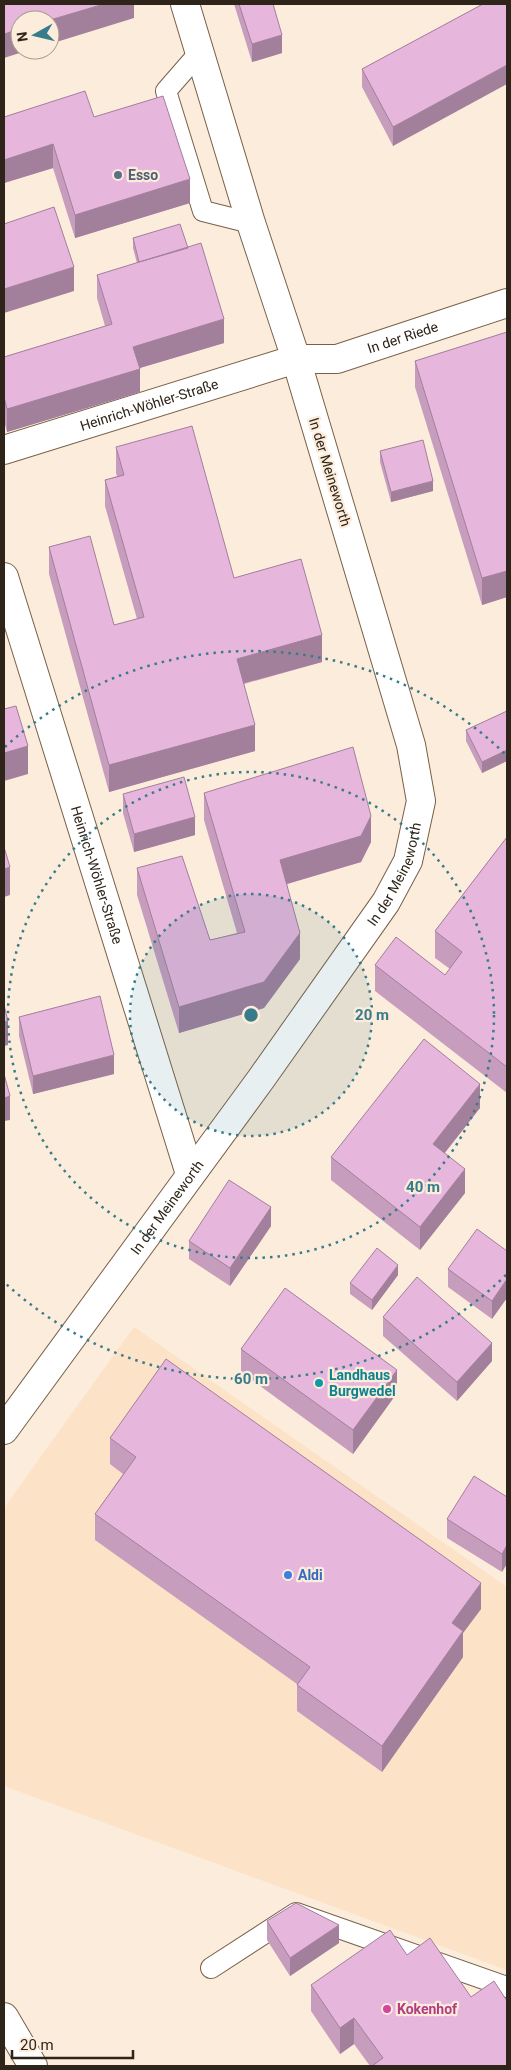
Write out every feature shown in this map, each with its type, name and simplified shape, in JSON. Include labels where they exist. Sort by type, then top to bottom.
[{"type":"main road","name":"In der Meineworth","points":[[4,1430],[386,902],[408,862],[421,801],[412,744],[296,359],[251,223],[185,4]]},
{"type":"main road","name":"In der Riede","points":[[296,359],[337,360],[507,303]]},
{"type":"main road","name":"Heinrich-Wöhler-Straße","points":[[4,450],[296,359]]},
{"type":"main road","name":"Heinrich-Wöhler-Straße","points":[[4,577],[190,1174]]},
{"type":"main road","points":[[4,2016],[33,2066]]},
{"type":"lane","points":[[200,52],[166,91],[203,211],[251,223]]},
{"type":"lane","points":[[211,1968],[296,1913],[507,1987]]},
{"type":"shaded area","points":[[134,1327],[507,1587],[507,1970],[4,1786],[4,1508]]},
{"type":"building","points":[[4,4],[104,4],[60,17],[60,10],[10,10],[10,32],[4,34]]},
{"type":"building","points":[[239,4],[273,4],[282,35],[252,44]]},
{"type":"building","points":[[483,4],[507,4],[507,65],[393,127],[362,69]]},
{"type":"building","name":"Esso","points":[[85,91],[94,117],[163,96],[190,179],[75,215],[53,144],[4,160],[4,117]]},
{"type":"building","points":[[54,207],[74,267],[4,289],[4,224]]},
{"type":"building","points":[[180,224],[188,248],[139,262],[133,238]]},
{"type":"building","points":[[201,243],[224,319],[133,347],[140,369],[7,409],[4,397],[4,357],[112,324],[97,275]]},
{"type":"building","points":[[507,332],[507,571],[482,578],[415,361]]},
{"type":"building","points":[[192,426],[234,578],[301,559],[322,635],[237,659],[255,725],[109,765],[49,547],[90,536],[114,625],[144,617],[105,480],[124,475],[116,447]]},
{"type":"building","points":[[423,440],[433,481],[391,492],[380,451]]},
{"type":"building","points":[[16,706],[28,746],[4,753],[4,709]]},
{"type":"building","points":[[507,711],[507,750],[482,762],[466,730]]},
{"type":"building","points":[[353,747],[371,816],[361,836],[280,860],[300,933],[264,982],[179,1007],[137,868],[182,856],[210,940],[245,932],[204,793]]},
{"type":"building","points":[[184,777],[195,817],[134,834],[123,794]]},
{"type":"building","points":[[507,837],[507,1067],[375,965],[396,937],[445,975],[462,952],[435,931]]},
{"type":"building","points":[[4,847],[10,867],[4,869]]},
{"type":"building","points":[[100,996],[114,1055],[33,1076],[19,1017]]},
{"type":"building","points":[[4,1005],[8,1021],[4,1022]]},
{"type":"building","points":[[424,1039],[480,1084],[433,1144],[465,1169],[420,1227],[331,1157]]},
{"type":"building","points":[[4,1074],[10,1096],[4,1098]]},
{"type":"building","points":[[229,1180],[271,1207],[230,1268],[189,1241]]},
{"type":"building","points":[[477,1229],[507,1251],[507,1279],[492,1301],[448,1269]]},
{"type":"building","points":[[377,1248],[398,1265],[372,1300],[350,1283]]},
{"type":"building","points":[[417,1277],[492,1343],[457,1382],[383,1317]]},
{"type":"building","name":"Landhaus Burgwedel","points":[[285,1288],[397,1370],[353,1430],[241,1349]]},
{"type":"building","name":"Aldi","points":[[166,1359],[481,1583],[452,1623],[463,1631],[382,1746],[297,1685],[310,1667],[95,1514],[136,1457],[110,1438]]},
{"type":"building","points":[[474,1476],[507,1497],[507,1545],[502,1554],[447,1519]]},
{"type":"building","points":[[296,1903],[339,1925],[290,1958],[267,1921]]},
{"type":"building","name":"Kokenhof","points":[[390,1930],[407,1955],[430,1938],[471,1997],[494,1981],[507,2001],[507,2066],[372,2066],[383,2058],[354,2018],[340,2028],[311,1985]]},
{"type":"place","name":"Esso","points":[[118,175]]},
{"type":"place","name":"Landhaus Burgwedel","points":[[319,1383]]},
{"type":"place","name":"Aldi","points":[[288,1575]]},
{"type":"place","name":"Kokenhof","points":[[387,2009]]}]
